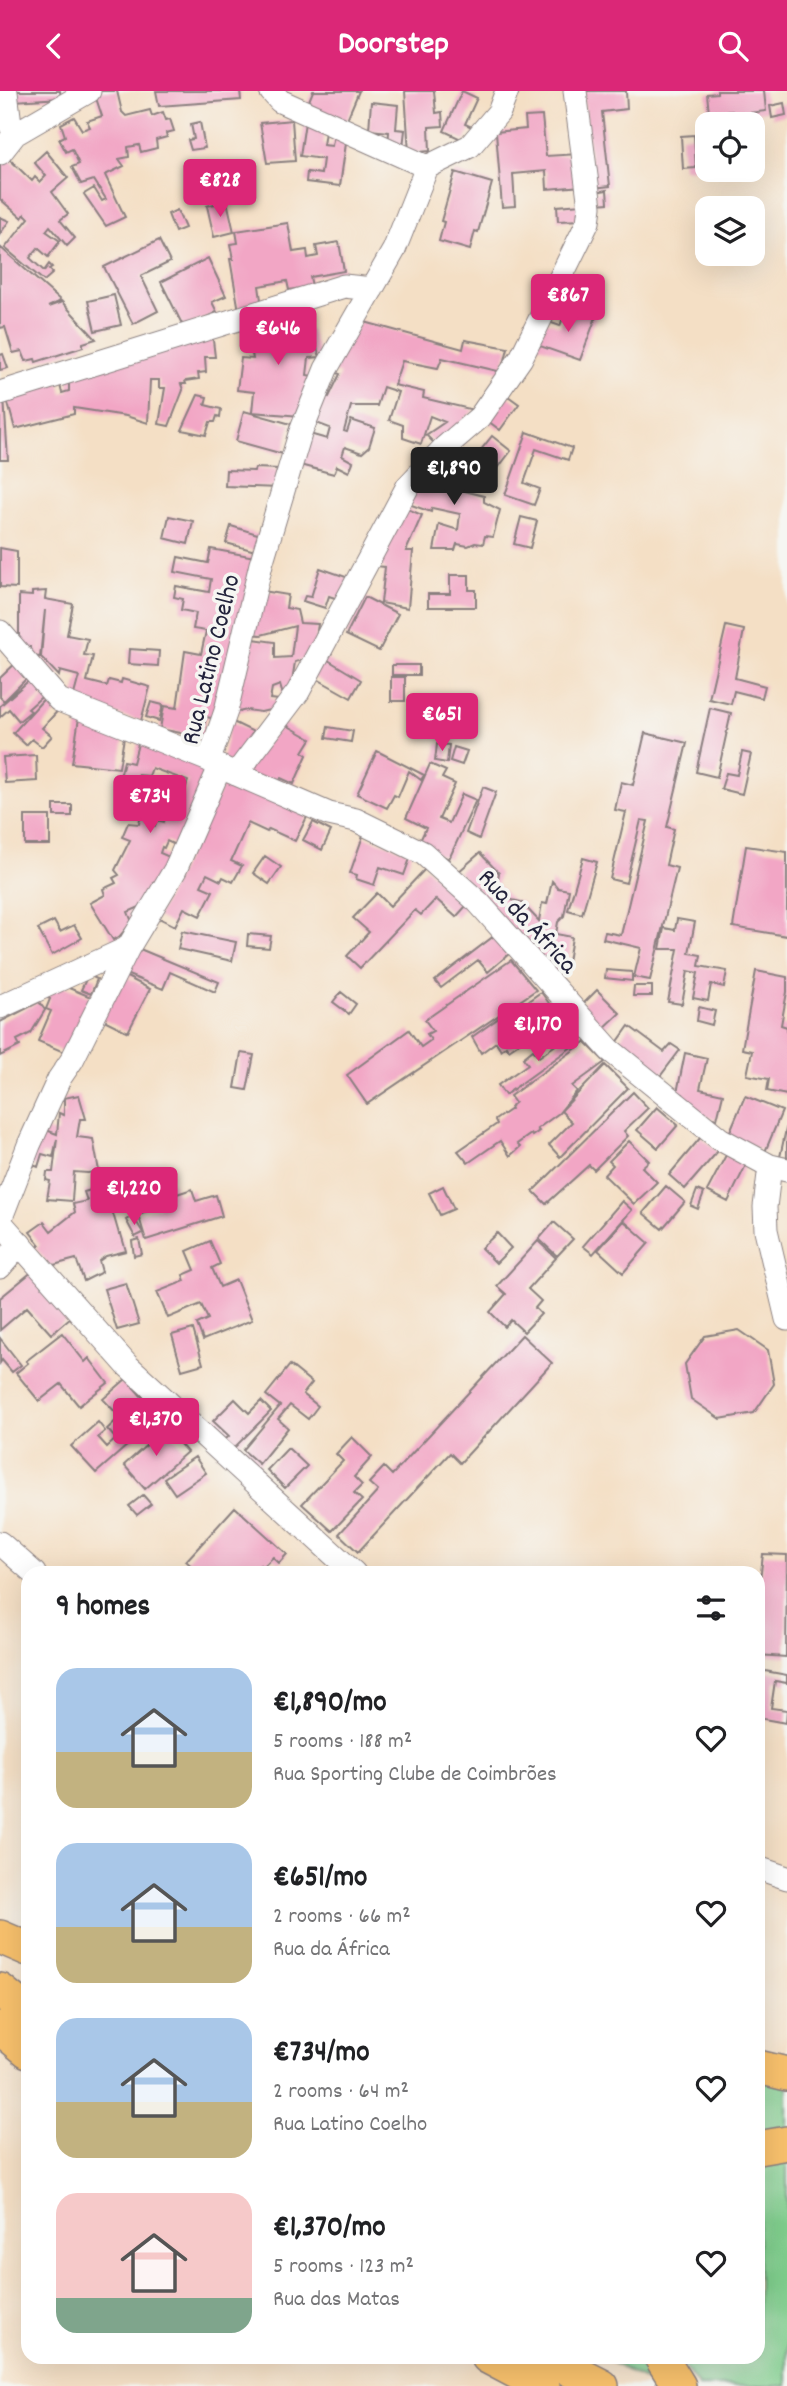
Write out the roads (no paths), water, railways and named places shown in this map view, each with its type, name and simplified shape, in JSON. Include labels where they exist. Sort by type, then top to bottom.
[{"type":"highway","points":[[0,1937],[21,1946]]},
{"type":"highway","points":[[0,1990],[21,2007]]},
{"type":"highway","points":[[0,2028],[21,2045]]},
{"type":"highway","points":[[765,2050],[787,2051]]},
{"type":"highway","points":[[765,2069],[787,2074]]},
{"type":"highway","points":[[765,2147],[787,2143]]},
{"type":"highway","points":[[506,2364],[536,2376],[602,2386]]},
{"type":"highway","points":[[665,2364],[679,2386]]},
{"type":"street","points":[[0,153],[15,134],[89,91]]},
{"type":"street","points":[[271,91],[279,101],[427,167],[470,146],[499,112],[507,91]]},
{"type":"street","points":[[222,767],[298,692],[408,486],[443,448],[480,417],[521,358],[588,222],[590,207],[575,91]]},
{"type":"street","points":[[6,92],[10,124],[15,134]]},
{"type":"street","name":"Rua Latino Coelho","points":[[0,1221],[29,1145],[59,1079],[72,1060],[128,948],[175,870],[222,767],[226,711],[261,564],[300,434],[326,369],[394,250],[427,167]]},
{"type":"street","points":[[0,393],[344,286],[372,289]]},
{"type":"street","name":"Rua da África","points":[[0,632],[59,700],[329,814],[356,820],[423,853],[478,902],[610,1050],[720,1139],[779,1168]]},
{"type":"street","points":[[0,1007],[128,948]]},
{"type":"street","points":[[779,1168],[765,1207],[766,1230],[787,1319]]},
{"type":"street","points":[[0,1221],[127,1365],[346,1566]]},
{"type":"street","points":[[0,1267],[20,1244]]},
{"type":"street","points":[[0,1543],[26,1566]]},
{"type":"street","points":[[765,1870],[787,1878]]}]
